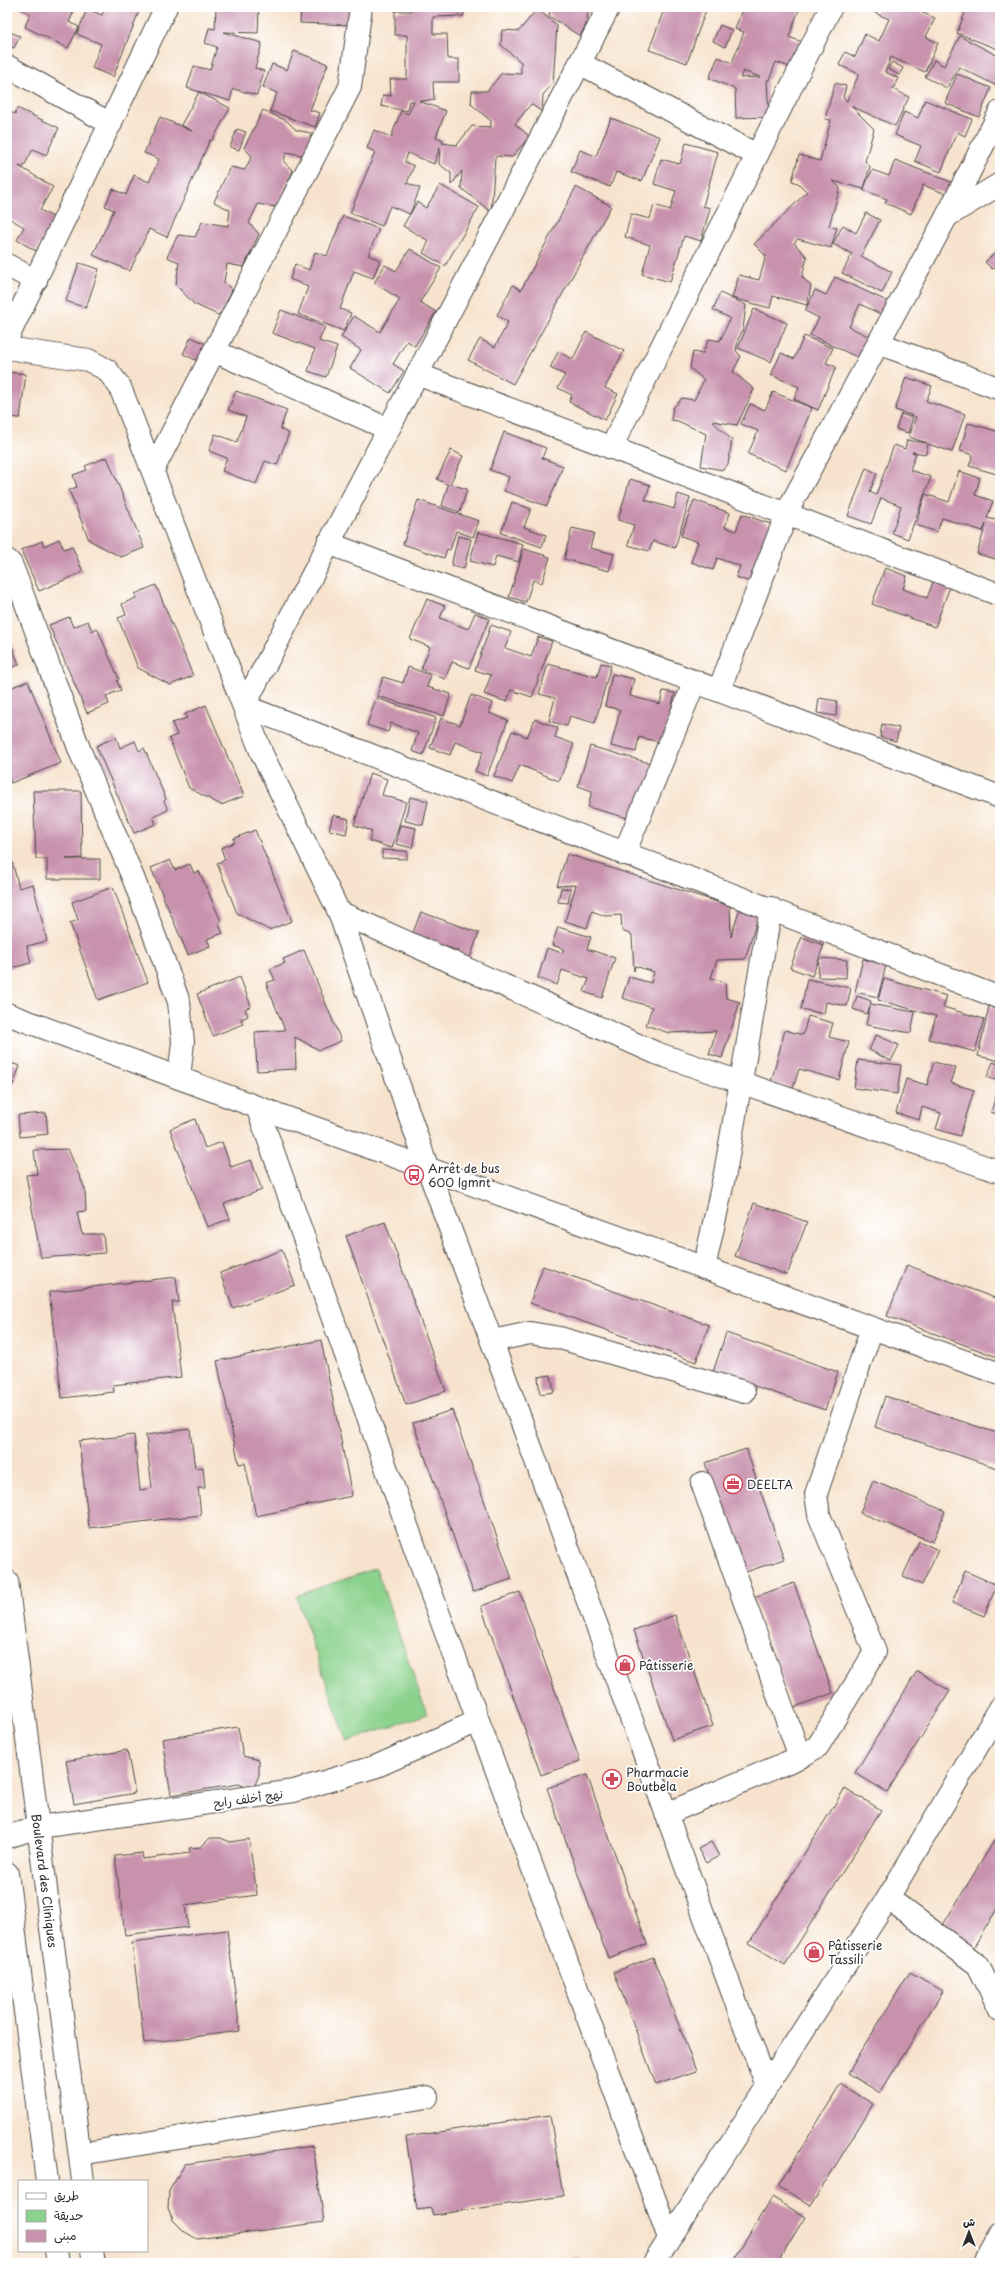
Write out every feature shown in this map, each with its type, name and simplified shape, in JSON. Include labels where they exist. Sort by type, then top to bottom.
[{"type":"street","points":[[7,339],[166,7]]},
{"type":"street","points":[[152,470],[350,87],[361,7]]},
{"type":"street","points":[[244,706],[328,542],[581,64],[609,7]]},
{"type":"street","points":[[611,448],[831,7]]},
{"type":"street","points":[[581,64],[757,155]]},
{"type":"street","points":[[7,66],[111,124]]},
{"type":"street","points":[[719,690],[786,514],[947,216],[1000,112]]},
{"type":"street","points":[[947,216],[1000,184]]},
{"type":"street","points":[[7,265],[36,281]]},
{"type":"street","points":[[878,342],[1000,389]]},
{"type":"street","points":[[7,348],[88,360],[107,370],[120,387],[262,754],[339,912],[428,1169],[767,2086]]},
{"type":"street","points":[[214,351],[388,429]]},
{"type":"street","points":[[417,374],[1000,595]]},
{"type":"street","points":[[328,542],[1000,797]]},
{"type":"street","points":[[7,560],[15,576],[80,751],[134,880],[178,1002],[183,1042],[179,1078]]},
{"type":"street","points":[[624,854],[695,681]]},
{"type":"street","points":[[244,706],[624,854],[771,908],[1000,998]]},
{"type":"street","points":[[704,1268],[725,1173],[771,908]]},
{"type":"street","points":[[339,912],[656,1053],[1000,1172]]},
{"type":"street","points":[[7,1014],[428,1169],[1000,1374]]},
{"type":"street","points":[[257,1107],[478,1721],[669,2238]]},
{"type":"street","points":[[666,1814],[800,1757],[818,1746],[875,1652],[819,1515],[816,1494],[872,1328]]},
{"type":"street","points":[[492,1341],[530,1333],[560,1338],[744,1392]]},
{"type":"street","points":[[702,1483],[800,1757]]},
{"type":"street","name":"Boulevard des Cliniques","points":[[7,1580],[83,2180]]},
{"type":"street","points":[[654,2263],[888,1898],[1000,1708]]},
{"type":"street","name":"نهج أخلف رابح","points":[[7,1837],[38,1827],[294,1791],[377,1766],[478,1721]]},
{"type":"street","points":[[7,1873],[47,2180]]},
{"type":"street","points":[[888,1898],[978,1965],[1000,2010]]},
{"type":"street","points":[[80,2154],[427,2097]]},
{"type":"street","points":[[984,2263],[1000,2234]]},
{"type":"street","points":[[56,2252],[58,2263]]},
{"type":"street","points":[[92,2252],[94,2263]]},
{"type":"green space","points":[[376,1568],[427,1714],[347,1742],[296,1596]]},
{"type":"building","points":[[18,7],[76,7],[69,22],[79,27],[68,48],[25,27],[30,14]]},
{"type":"building","points":[[105,7],[135,7],[140,9],[113,77],[92,68],[101,44],[77,34],[87,9],[102,15]]},
{"type":"building","points":[[216,7],[259,7],[258,33],[223,32],[262,43],[255,68],[264,71],[257,95],[233,89],[230,101],[187,88],[194,66],[210,70],[217,47],[205,43],[209,28],[215,29]]},
{"type":"building","points":[[301,7],[353,7],[352,25],[300,23]]},
{"type":"building","points":[[411,7],[464,7],[464,16],[433,17],[433,34],[447,34],[448,59],[459,59],[459,82],[433,82],[434,100],[419,101],[446,111],[436,137],[443,140],[442,143],[457,145],[472,126],[491,127],[491,121],[471,104],[472,91],[487,91],[502,73],[521,74],[521,62],[501,45],[502,30],[519,31],[537,9],[557,25],[553,83],[543,95],[542,112],[531,104],[515,124],[528,135],[528,138],[512,157],[497,156],[495,158],[491,212],[461,188],[462,171],[451,185],[451,173],[439,164],[440,147],[434,164],[408,153],[405,162],[414,166],[407,183],[420,188],[410,214],[390,206],[382,226],[350,213],[375,152],[367,148],[374,130],[391,137],[401,111],[408,114],[414,101],[409,101],[407,111],[381,106],[383,95],[391,96],[390,79],[407,79],[407,35],[395,35],[395,11],[411,11]]},
{"type":"building","points":[[545,7],[589,7],[586,25],[580,36],[549,16],[550,10]]},
{"type":"building","points":[[665,7],[707,7],[687,63],[649,50]]},
{"type":"building","points":[[743,7],[800,7],[789,37],[802,42],[792,68],[776,62],[769,80],[767,80],[769,117],[736,118],[735,89],[709,78],[718,57],[732,63],[744,32],[735,29]],"holes":[[[743,71],[760,77],[740,78]]]},
{"type":"building","points":[[878,7],[920,7],[918,11],[935,18],[926,37],[938,43],[925,72],[891,57],[885,72],[898,78],[893,89],[909,97],[895,126],[851,106],[874,129],[865,161],[870,166],[864,189],[833,181],[840,188],[829,226],[837,228],[831,248],[798,239],[794,243],[807,257],[802,277],[811,286],[807,305],[773,296],[770,308],[732,298],[739,275],[759,280],[766,256],[754,244],[807,192],[798,183],[792,181],[799,155],[820,161],[831,120],[825,119],[835,83],[846,86],[843,98],[847,101],[859,74],[839,65],[845,52],[855,57],[865,34],[879,41],[889,19],[875,13]]},
{"type":"building","points":[[959,7],[1000,7],[1000,50],[957,33],[966,10]]},
{"type":"building","points":[[720,25],[732,30],[725,47],[713,41]]},
{"type":"building","points":[[7,31],[20,36],[14,48],[7,45]]},
{"type":"building","points":[[960,36],[1000,57],[1000,77],[995,85],[959,67],[947,88],[925,77],[934,60],[944,66]]},
{"type":"building","points":[[294,51],[328,64],[310,110],[320,113],[315,127],[270,111],[277,93],[263,87],[272,64],[287,70]]},
{"type":"building","points":[[892,62],[903,68],[899,75],[888,69]]},
{"type":"building","points":[[957,74],[991,88],[979,117],[945,103]]},
{"type":"building","points":[[199,92],[230,108],[212,141],[210,140],[167,237],[149,229],[130,271],[93,255],[114,210],[105,206],[113,189],[126,195],[134,175],[149,182],[159,159],[144,153],[160,117],[192,131],[181,125]]},
{"type":"building","points":[[925,100],[972,119],[965,136],[957,132],[941,172],[915,161],[921,146],[895,135],[904,112],[918,118]]},
{"type":"building","points":[[17,108],[59,128],[46,155],[33,149],[23,168],[19,166],[53,187],[40,210],[55,218],[36,251],[17,240],[24,227],[7,217],[7,170],[11,163],[7,161],[7,146],[9,141],[7,140],[7,110],[15,114]]},
{"type":"building","points":[[263,110],[287,121],[296,130],[311,133],[307,156],[286,152],[284,162],[293,171],[276,207],[258,204],[249,223],[259,234],[244,267],[227,264],[224,282],[232,290],[223,310],[218,315],[194,304],[176,285],[179,262],[167,257],[178,235],[195,237],[202,222],[228,226],[230,210],[214,202],[230,167],[245,170],[252,156],[244,148]]},
{"type":"building","points":[[611,118],[660,137],[642,181],[616,172],[610,187],[571,172],[580,150],[596,156]]},
{"type":"building","points":[[237,129],[246,132],[239,150],[230,147]]},
{"type":"building","points":[[686,143],[718,152],[703,206],[710,208],[701,241],[684,236],[670,282],[642,274],[650,245],[625,237],[631,214],[650,219],[654,205],[670,210],[676,191],[654,184],[661,159],[680,164]]},
{"type":"building","points":[[895,160],[951,182],[946,194],[923,185],[911,214],[885,203],[887,199],[863,190],[872,170],[889,176]]},
{"type":"building","points":[[440,185],[479,207],[445,266],[423,253],[429,241],[403,226],[417,202],[426,208]]},
{"type":"building","points":[[576,187],[611,206],[513,384],[468,360],[480,339],[495,347],[508,322],[497,315],[513,285],[521,290]]},
{"type":"building","points":[[866,213],[880,220],[861,256],[892,272],[882,293],[842,273],[852,254],[833,244],[843,225],[856,233]]},
{"type":"building","points":[[343,216],[379,229],[368,255],[380,260],[373,278],[354,271],[340,309],[351,313],[344,331],[298,314],[308,287],[290,279],[295,264],[309,270],[315,252],[327,256]]},
{"type":"building","points":[[1000,248],[1000,266],[992,269],[985,262]]},
{"type":"building","points":[[410,249],[441,268],[420,302],[436,312],[415,346],[407,341],[393,364],[404,371],[390,393],[350,368],[361,350],[341,337],[354,316],[380,332],[400,299],[374,283],[385,265],[396,271]]},
{"type":"building","points":[[79,263],[99,269],[86,308],[66,301]]},
{"type":"building","points":[[835,277],[889,302],[882,315],[860,304],[849,327],[872,338],[861,359],[810,335],[819,318],[805,311],[815,290],[826,295]]},
{"type":"building","points":[[720,293],[746,305],[743,329],[738,340],[736,351],[741,356],[733,372],[754,389],[737,425],[712,421],[732,440],[728,464],[723,470],[701,466],[706,434],[678,421],[671,420],[673,408],[682,398],[694,400],[704,380],[690,368],[693,352],[702,354],[709,339],[720,341],[730,318],[713,310]]},
{"type":"building","points":[[7,301],[18,306],[7,329]]},
{"type":"building","points":[[754,309],[787,323],[771,362],[738,348]]},
{"type":"building","points":[[281,310],[325,327],[319,341],[337,347],[326,377],[308,371],[315,349],[272,333]]},
{"type":"building","points":[[586,332],[624,351],[605,388],[618,394],[605,420],[569,402],[572,395],[558,388],[565,375],[550,368],[558,352],[573,359]]},
{"type":"building","points":[[804,336],[833,348],[826,363],[836,367],[818,410],[794,399],[799,387],[771,375],[781,353],[794,359]]},
{"type":"building","points":[[191,337],[208,345],[200,362],[183,354]]},
{"type":"building","points":[[7,372],[26,374],[20,418],[7,417]]},
{"type":"building","points":[[906,377],[932,386],[926,401],[965,414],[952,452],[928,444],[926,454],[912,452],[916,453],[910,470],[931,477],[908,539],[892,533],[901,506],[881,498],[871,524],[848,516],[866,468],[877,473],[870,492],[876,495],[894,445],[905,449],[907,440],[927,443],[909,437],[916,417],[895,410]]},
{"type":"building","points":[[236,391],[287,410],[280,429],[289,433],[277,465],[265,461],[256,484],[222,471],[227,458],[209,451],[215,434],[237,442],[246,417],[228,410]]},
{"type":"building","points":[[773,392],[812,408],[786,470],[748,454],[758,431],[741,424],[750,404],[765,410]]},
{"type":"building","points":[[901,414],[913,418],[908,433],[896,429]]},
{"type":"building","points":[[968,423],[1000,432],[1000,475],[969,466],[973,455],[960,451]]},
{"type":"building","points":[[504,432],[546,448],[542,458],[563,466],[547,506],[504,491],[509,477],[490,470]]},
{"type":"building","points":[[451,450],[463,456],[450,484],[467,489],[460,512],[442,506],[448,485],[437,479]]},
{"type":"building","points":[[107,457],[144,548],[121,557],[89,540],[69,490],[77,487],[73,475],[87,470],[85,466]]},
{"type":"building","points":[[959,471],[980,478],[975,495],[993,501],[987,518],[1000,521],[1000,560],[977,554],[986,524],[983,531],[942,518],[937,532],[916,525],[925,494],[949,502]]},
{"type":"building","points":[[630,479],[650,485],[645,500],[674,509],[678,494],[690,498],[675,548],[653,541],[649,551],[628,545],[634,525],[618,520]]},
{"type":"building","points":[[418,500],[479,521],[473,537],[456,531],[450,550],[447,549],[444,558],[403,544]]},
{"type":"building","points":[[694,500],[730,513],[725,527],[736,531],[742,514],[779,527],[759,585],[736,577],[740,566],[717,558],[713,570],[691,562],[698,542],[681,536]]},
{"type":"building","points":[[512,502],[531,509],[524,527],[546,535],[542,547],[501,533]]},
{"type":"building","points":[[572,528],[594,533],[590,548],[614,554],[609,571],[564,559]]},
{"type":"building","points":[[478,532],[523,544],[519,562],[496,556],[493,567],[470,561]]},
{"type":"building","points":[[458,536],[471,539],[464,569],[451,566]]},
{"type":"building","points":[[59,539],[64,549],[72,546],[83,572],[39,591],[21,550],[42,541],[44,546]]},
{"type":"building","points":[[524,549],[550,557],[542,583],[533,580],[526,602],[509,597]]},
{"type":"building","points":[[885,568],[907,576],[903,589],[927,598],[936,575],[952,581],[935,627],[872,604]]},
{"type":"building","points":[[156,585],[193,676],[170,685],[138,668],[118,618],[126,615],[122,604],[136,598],[135,594]]},
{"type":"building","points":[[427,599],[445,606],[440,618],[468,629],[475,613],[489,619],[469,668],[452,662],[445,679],[421,669],[430,647],[410,639]]},
{"type":"building","points":[[69,617],[73,627],[88,621],[92,631],[97,628],[119,679],[117,681],[121,690],[106,696],[109,704],[87,713],[49,625]]},
{"type":"building","points":[[491,625],[511,632],[505,648],[531,657],[538,637],[552,641],[532,697],[511,690],[507,702],[484,694],[491,675],[475,670]]},
{"type":"building","points":[[7,633],[19,665],[7,669]]},
{"type":"building","points":[[1000,651],[1000,665],[996,664]]},
{"type":"building","points":[[601,663],[611,665],[595,723],[570,716],[567,726],[549,721],[555,698],[539,694],[548,664],[597,677]]},
{"type":"building","points":[[408,667],[431,675],[427,687],[451,694],[444,716],[377,696],[383,677],[403,683]]},
{"type":"building","points":[[612,674],[634,679],[630,696],[660,704],[663,691],[675,693],[663,743],[639,737],[636,752],[611,746],[620,710],[605,706]]},
{"type":"building","points":[[28,681],[61,763],[11,783],[7,772],[7,689]]},
{"type":"building","points":[[471,695],[493,703],[489,713],[508,720],[487,776],[475,771],[483,752],[455,742],[450,755],[430,748],[441,718],[460,725]]},
{"type":"building","points":[[376,698],[436,718],[423,755],[412,751],[418,733],[391,723],[388,732],[367,725]]},
{"type":"building","points":[[819,698],[837,701],[836,716],[817,713]]},
{"type":"building","points":[[206,705],[244,796],[221,805],[189,788],[169,738],[177,735],[172,723],[187,718],[185,714]]},
{"type":"building","points":[[535,719],[558,728],[555,737],[574,744],[559,781],[520,765],[512,783],[494,776],[512,731],[527,737]]},
{"type":"building","points":[[882,724],[899,728],[896,741],[880,737]]},
{"type":"building","points":[[116,737],[120,748],[135,741],[139,751],[144,748],[166,799],[164,801],[168,810],[153,817],[156,824],[134,833],[96,746]]},
{"type":"building","points":[[590,746],[660,766],[638,821],[588,807],[592,791],[578,786]]},
{"type":"building","points":[[370,773],[387,779],[382,795],[406,802],[392,848],[369,841],[372,831],[354,825]]},
{"type":"building","points":[[33,791],[81,791],[82,858],[66,859],[100,859],[100,879],[47,879],[47,859],[36,859]]},
{"type":"building","points":[[410,797],[428,801],[423,825],[405,821]]},
{"type":"building","points":[[333,815],[349,819],[346,834],[329,830]]},
{"type":"building","points":[[400,825],[416,828],[412,848],[396,844]]},
{"type":"building","points":[[255,830],[292,921],[269,930],[237,913],[217,863],[225,860],[221,848],[235,842],[233,839]]},
{"type":"building","points":[[382,850],[407,851],[407,859],[382,858]]},
{"type":"building","points":[[10,853],[19,888],[33,884],[47,941],[27,946],[31,963],[7,969],[7,854]]},
{"type":"building","points":[[567,854],[730,906],[731,937],[742,902],[761,908],[745,959],[717,960],[711,978],[725,982],[726,998],[740,1002],[722,1058],[709,1054],[716,1031],[669,1033],[646,1025],[652,1007],[622,998],[629,977],[651,983],[654,972],[635,966],[634,971],[632,935],[622,931],[621,915],[605,916],[592,911],[587,928],[565,921],[576,885],[557,886]]},
{"type":"building","points":[[170,860],[175,870],[190,864],[194,873],[199,871],[221,921],[218,923],[223,933],[207,939],[210,946],[188,955],[151,868]]},
{"type":"building","points":[[113,887],[148,982],[98,1000],[70,923],[78,920],[72,902]]},
{"type":"building","points":[[561,888],[571,889],[568,903],[558,902]]},
{"type":"building","points":[[421,912],[479,933],[469,960],[456,956],[458,951],[433,942],[407,948]]},
{"type":"building","points":[[558,927],[591,937],[587,949],[615,958],[602,998],[584,992],[589,979],[562,970],[557,985],[538,978],[547,948],[562,953],[564,949],[552,945]]},
{"type":"building","points":[[802,937],[824,945],[819,958],[847,960],[846,978],[818,977],[819,959],[812,976],[790,968]]},
{"type":"building","points":[[304,950],[341,1041],[319,1050],[295,1037],[296,1069],[257,1071],[255,1032],[285,1030],[266,983],[275,980],[270,969],[285,963],[283,959]]},
{"type":"building","points":[[863,959],[886,965],[878,997],[855,992]]},
{"type":"building","points":[[240,977],[251,1006],[245,1009],[248,1016],[241,1019],[243,1024],[213,1036],[197,994]]},
{"type":"building","points":[[807,979],[851,988],[847,1006],[826,1002],[824,1014],[801,1009]]},
{"type":"building","points":[[884,979],[947,996],[943,1007],[984,1019],[975,1052],[929,1039],[936,1016],[878,1000]]},
{"type":"building","points":[[857,996],[871,1001],[870,1004],[915,1012],[911,1033],[866,1025],[870,1006],[867,1014],[853,1009]]},
{"type":"building","points":[[989,1006],[1000,1009],[1000,1061],[978,1056]]},
{"type":"building","points":[[808,1016],[833,1023],[829,1037],[849,1042],[839,1080],[799,1069],[793,1088],[771,1082],[785,1030],[803,1035]]},
{"type":"building","points":[[876,1035],[899,1045],[891,1061],[869,1050]]},
{"type":"building","points":[[858,1060],[901,1065],[897,1094],[854,1088]]},
{"type":"building","points":[[7,1062],[20,1066],[13,1085],[7,1083]]},
{"type":"building","points":[[934,1062],[956,1068],[951,1083],[974,1090],[960,1136],[936,1129],[941,1113],[922,1107],[919,1120],[896,1113],[906,1079],[927,1085]]},
{"type":"building","points":[[993,1062],[1000,1065],[1000,1082],[987,1077]]},
{"type":"building","points":[[999,1087],[1000,1088],[1000,1115],[991,1112]]},
{"type":"building","points":[[46,1113],[48,1134],[20,1137],[18,1115]]},
{"type":"building","points":[[195,1119],[205,1148],[222,1142],[231,1167],[251,1160],[262,1190],[224,1204],[230,1219],[207,1227],[170,1129]]},
{"type":"building","points":[[1000,1128],[1000,1142],[996,1141]]},
{"type":"building","points":[[68,1149],[85,1189],[86,1211],[77,1212],[82,1234],[103,1234],[105,1253],[41,1258],[26,1175],[37,1174],[34,1150]]},
{"type":"building","points":[[754,1203],[807,1222],[787,1275],[735,1256]]},
{"type":"building","points":[[385,1222],[446,1391],[406,1405],[346,1236]]},
{"type":"building","points":[[282,1250],[295,1285],[233,1308],[220,1273]]},
{"type":"building","points":[[907,1265],[1000,1300],[1000,1358],[887,1316]]},
{"type":"building","points":[[543,1266],[709,1325],[696,1362],[530,1303]]},
{"type":"building","points":[[176,1277],[179,1302],[172,1302],[181,1377],[113,1385],[114,1392],[62,1398],[49,1292]]},
{"type":"building","points":[[726,1333],[838,1372],[825,1410],[713,1372]]},
{"type":"building","points":[[321,1340],[352,1496],[256,1516],[245,1463],[239,1464],[217,1361]]},
{"type":"building","points":[[551,1375],[554,1392],[540,1394],[538,1377]]},
{"type":"building","points":[[885,1396],[1000,1434],[1000,1469],[875,1427]]},
{"type":"building","points":[[452,1410],[512,1579],[473,1592],[413,1423]]},
{"type":"building","points":[[190,1429],[195,1468],[203,1467],[205,1488],[198,1488],[201,1515],[89,1528],[79,1441],[134,1435],[140,1490],[152,1488],[146,1435]]},
{"type":"building","points":[[746,1449],[784,1559],[743,1573],[705,1463]]},
{"type":"building","points":[[873,1481],[945,1511],[933,1542],[860,1513]]},
{"type":"building","points":[[919,1541],[938,1550],[922,1585],[903,1576]]},
{"type":"building","points":[[965,1571],[997,1585],[984,1616],[952,1603]]},
{"type":"building","points":[[794,1583],[833,1693],[792,1708],[754,1597]]},
{"type":"building","points":[[520,1592],[580,1761],[541,1775],[481,1606]]},
{"type":"building","points":[[675,1615],[713,1726],[672,1740],[634,1630]]},
{"type":"building","points":[[917,1671],[950,1691],[887,1792],[855,1773]]},
{"type":"building","points":[[238,1727],[243,1756],[259,1760],[259,1775],[254,1787],[248,1788],[239,1784],[171,1795],[162,1739]]},
{"type":"building","points":[[127,1750],[135,1793],[74,1804],[66,1761]]},
{"type":"building","points":[[587,1775],[647,1944],[608,1958],[547,1788]]},
{"type":"building","points":[[845,1788],[881,1810],[785,1965],[749,1943]]},
{"type":"building","points":[[997,1836],[1000,1838],[1000,1904],[967,1958],[935,1938]]},
{"type":"building","points":[[210,1838],[221,1838],[230,1842],[249,1839],[257,1895],[185,1905],[188,1927],[125,1935],[115,1856],[142,1853],[143,1859],[190,1853],[189,1848],[201,1847]]},
{"type":"building","points":[[711,1842],[719,1856],[706,1863],[698,1849]]},
{"type":"building","points":[[227,1930],[240,2031],[144,2043],[132,1942]]},
{"type":"building","points":[[653,1957],[696,2071],[656,2085],[614,1972]]},
{"type":"building","points":[[910,1972],[943,1991],[880,2093],[848,2073]]},
{"type":"building","points":[[841,2084],[873,2104],[811,2206],[778,2186]]},
{"type":"building","points":[[550,2115],[563,2196],[433,2215],[431,2208],[417,2210],[406,2137]]},
{"type":"building","points":[[313,2146],[324,2222],[197,2239],[185,2232],[173,2220],[168,2208],[169,2191],[185,2164]]},
{"type":"building","points":[[772,2197],[805,2217],[777,2263],[732,2263]]},
{"type":"building","points":[[579,2258],[580,2263],[564,2263],[564,2260]]},
{"type":"place","name":"Arrêt de bus 600 lgmnt","points":[[414,1175]]},
{"type":"place","name":"DEELTA","points":[[733,1484]]},
{"type":"place","name":"Pâtisserie","points":[[625,1665]]},
{"type":"place","name":"Pharmacie Boutbela","points":[[612,1779]]},
{"type":"place","name":"Pâtisserie Tassili","points":[[814,1952]]}]
